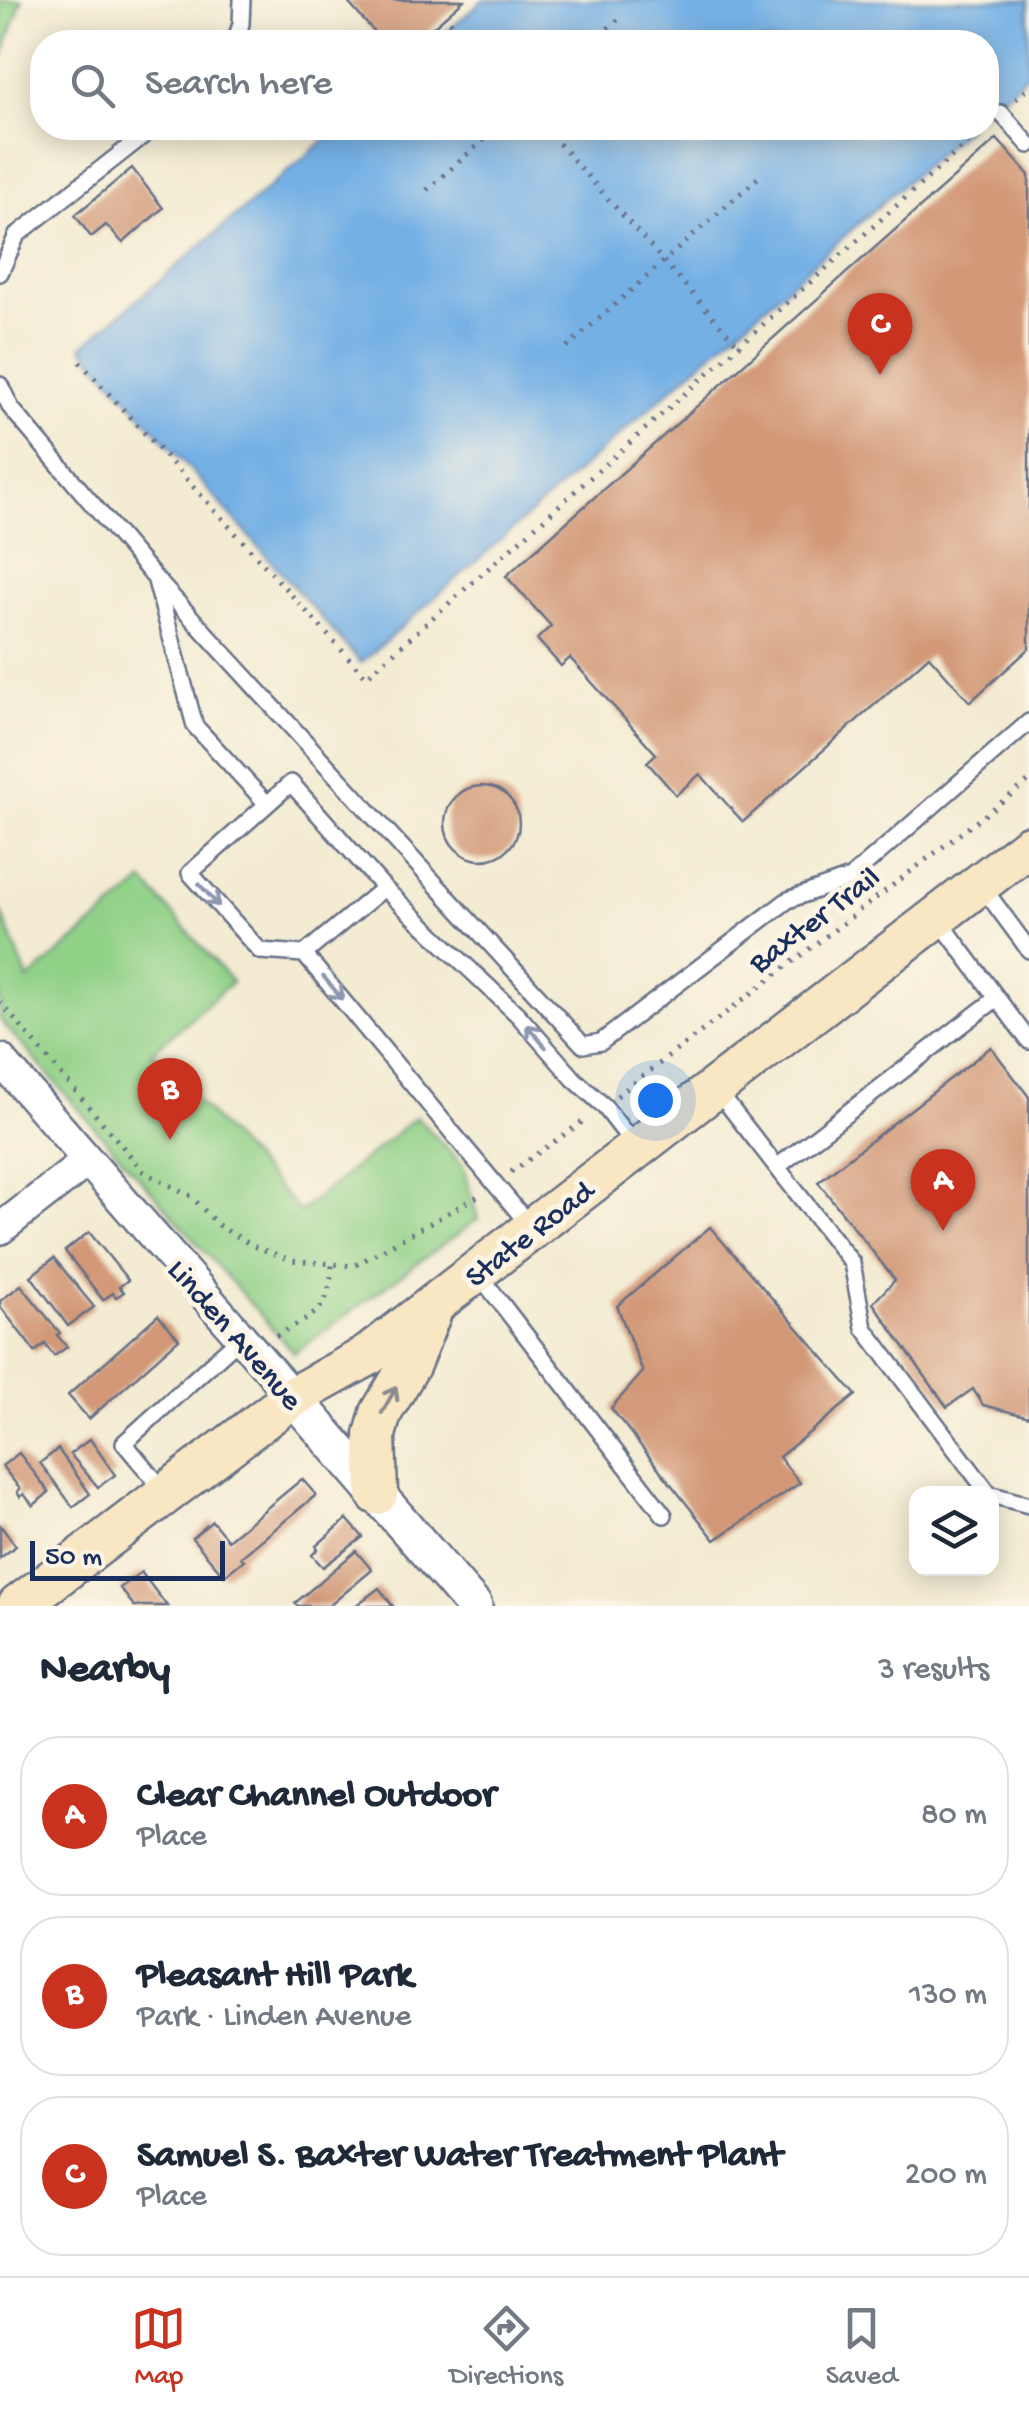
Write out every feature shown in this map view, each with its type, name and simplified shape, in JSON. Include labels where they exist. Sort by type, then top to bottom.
[{"type":"main road","name":"State Road","points":[[18,1606],[293,1397],[367,1356],[1029,846]]},
{"type":"main road","points":[[377,1494],[375,1435],[381,1413],[410,1364],[434,1305]]},
{"type":"street","name":"Linden Avenue","points":[[0,1059],[474,1606]]},
{"type":"street","points":[[0,1228],[86,1162]]},
{"type":"lane","points":[[239,30],[242,0]]},
{"type":"lane","points":[[1000,113],[1029,146]]},
{"type":"lane","points":[[0,273],[17,235],[138,140]]},
{"type":"lane","points":[[0,386],[11,408],[155,578],[583,1045],[601,1042],[788,900],[850,878],[1029,722]]},
{"type":"lane","points":[[155,578],[195,726],[267,804]]},
{"type":"lane","points":[[384,888],[304,954],[260,951],[190,873],[291,782],[384,888],[518,1015],[574,1080],[604,1106],[637,1148]]},
{"type":"lane","points":[[980,884],[1029,950]]},
{"type":"lane","points":[[937,917],[1029,1041]]},
{"type":"lane","points":[[304,954],[532,1229]]},
{"type":"lane","points":[[777,1167],[997,998]]},
{"type":"lane","points":[[715,1088],[852,1263],[864,1328],[984,1486]]},
{"type":"lane","points":[[477,1272],[664,1515]]},
{"type":"lane","points":[[166,1493],[124,1442],[240,1337]]},
{"type":"lane","points":[[999,1497],[1029,1505]]},
{"type":"path","points":[[605,30],[620,17]]},
{"type":"path","points":[[450,22],[458,30]]},
{"type":"path","points":[[426,190],[483,140]]},
{"type":"path","points":[[556,140],[739,346]]},
{"type":"path","points":[[80,362],[366,678],[971,140]]},
{"type":"path","points":[[567,347],[760,176]]},
{"type":"path","name":"Baxter Trail","points":[[624,1091],[1029,781]]},
{"type":"path","points":[[0,1002],[144,1172],[191,1196],[218,1225],[253,1246],[291,1260],[354,1266],[470,1201]]},
{"type":"path","points":[[518,1167],[578,1126]]},
{"type":"path","points":[[276,1336],[318,1313],[326,1303],[332,1265]]},
{"type":"green space","points":[[0,0],[22,0],[0,63]]},
{"type":"green space","points":[[144,881],[232,982],[152,1052],[300,1212],[416,1117],[462,1164],[478,1219],[294,1353],[0,1020],[0,908],[28,980]]},
{"type":"water","points":[[483,0],[1029,0],[1029,73],[999,100],[999,30],[449,30]]},
{"type":"water","points":[[325,140],[953,140],[361,663],[82,347]]},
{"type":"building","points":[[346,0],[464,0],[430,30],[372,30]]},
{"type":"building","points":[[996,140],[1029,175],[1029,649],[970,702],[929,656],[743,822],[700,774],[676,795],[647,762],[656,754],[570,658],[561,666],[537,639],[551,626],[506,576]]},
{"type":"building","points":[[132,168],[163,208],[123,243],[106,225],[91,237],[75,215]]},
{"type":"building","points":[[482,786],[508,797],[519,823],[508,849],[482,860],[456,849],[445,823],[456,797]]},
{"type":"building","points":[[991,1047],[1029,1097],[1029,1417],[983,1405],[973,1389],[947,1407],[873,1303],[895,1280],[818,1182]]},
{"type":"building","points":[[710,1227],[856,1395],[779,1457],[800,1483],[715,1540],[611,1408],[643,1372],[617,1306]]},
{"type":"building","points":[[89,1232],[128,1280],[119,1287],[124,1292],[116,1297],[113,1293],[103,1300],[65,1251]]},
{"type":"building","points":[[54,1258],[94,1307],[68,1326],[31,1276]]},
{"type":"building","points":[[21,1285],[67,1347],[54,1356],[45,1344],[35,1352],[0,1306],[0,1301]]},
{"type":"building","points":[[158,1315],[179,1339],[89,1419],[68,1395]]},
{"type":"building","points":[[90,1439],[115,1475],[98,1487],[70,1454]]},
{"type":"building","points":[[58,1449],[90,1494],[73,1507],[40,1463]]},
{"type":"building","points":[[19,1453],[49,1492],[33,1506],[24,1494],[20,1497],[20,1489],[2,1466]]},
{"type":"building","points":[[302,1479],[316,1495],[241,1557],[244,1560],[224,1576],[192,1538],[212,1521],[228,1540]]},
{"type":"building","points":[[347,1519],[363,1537],[323,1567],[312,1555],[318,1549],[316,1546]]},
{"type":"building","points":[[0,1525],[16,1546],[0,1558]]},
{"type":"building","points":[[356,1551],[372,1570],[329,1606],[295,1603]]},
{"type":"building","points":[[141,1572],[167,1606],[134,1606],[120,1588]]},
{"type":"building","points":[[379,1588],[393,1606],[355,1606]]},
{"type":"place","name":"Samuel S. Baxter Water Treatment Plant","points":[[880,375]]},
{"type":"place","name":"Pleasant Hill Park","points":[[170,1140]]},
{"type":"place","name":"Clear Channel Outdoor","points":[[943,1231]]}]
